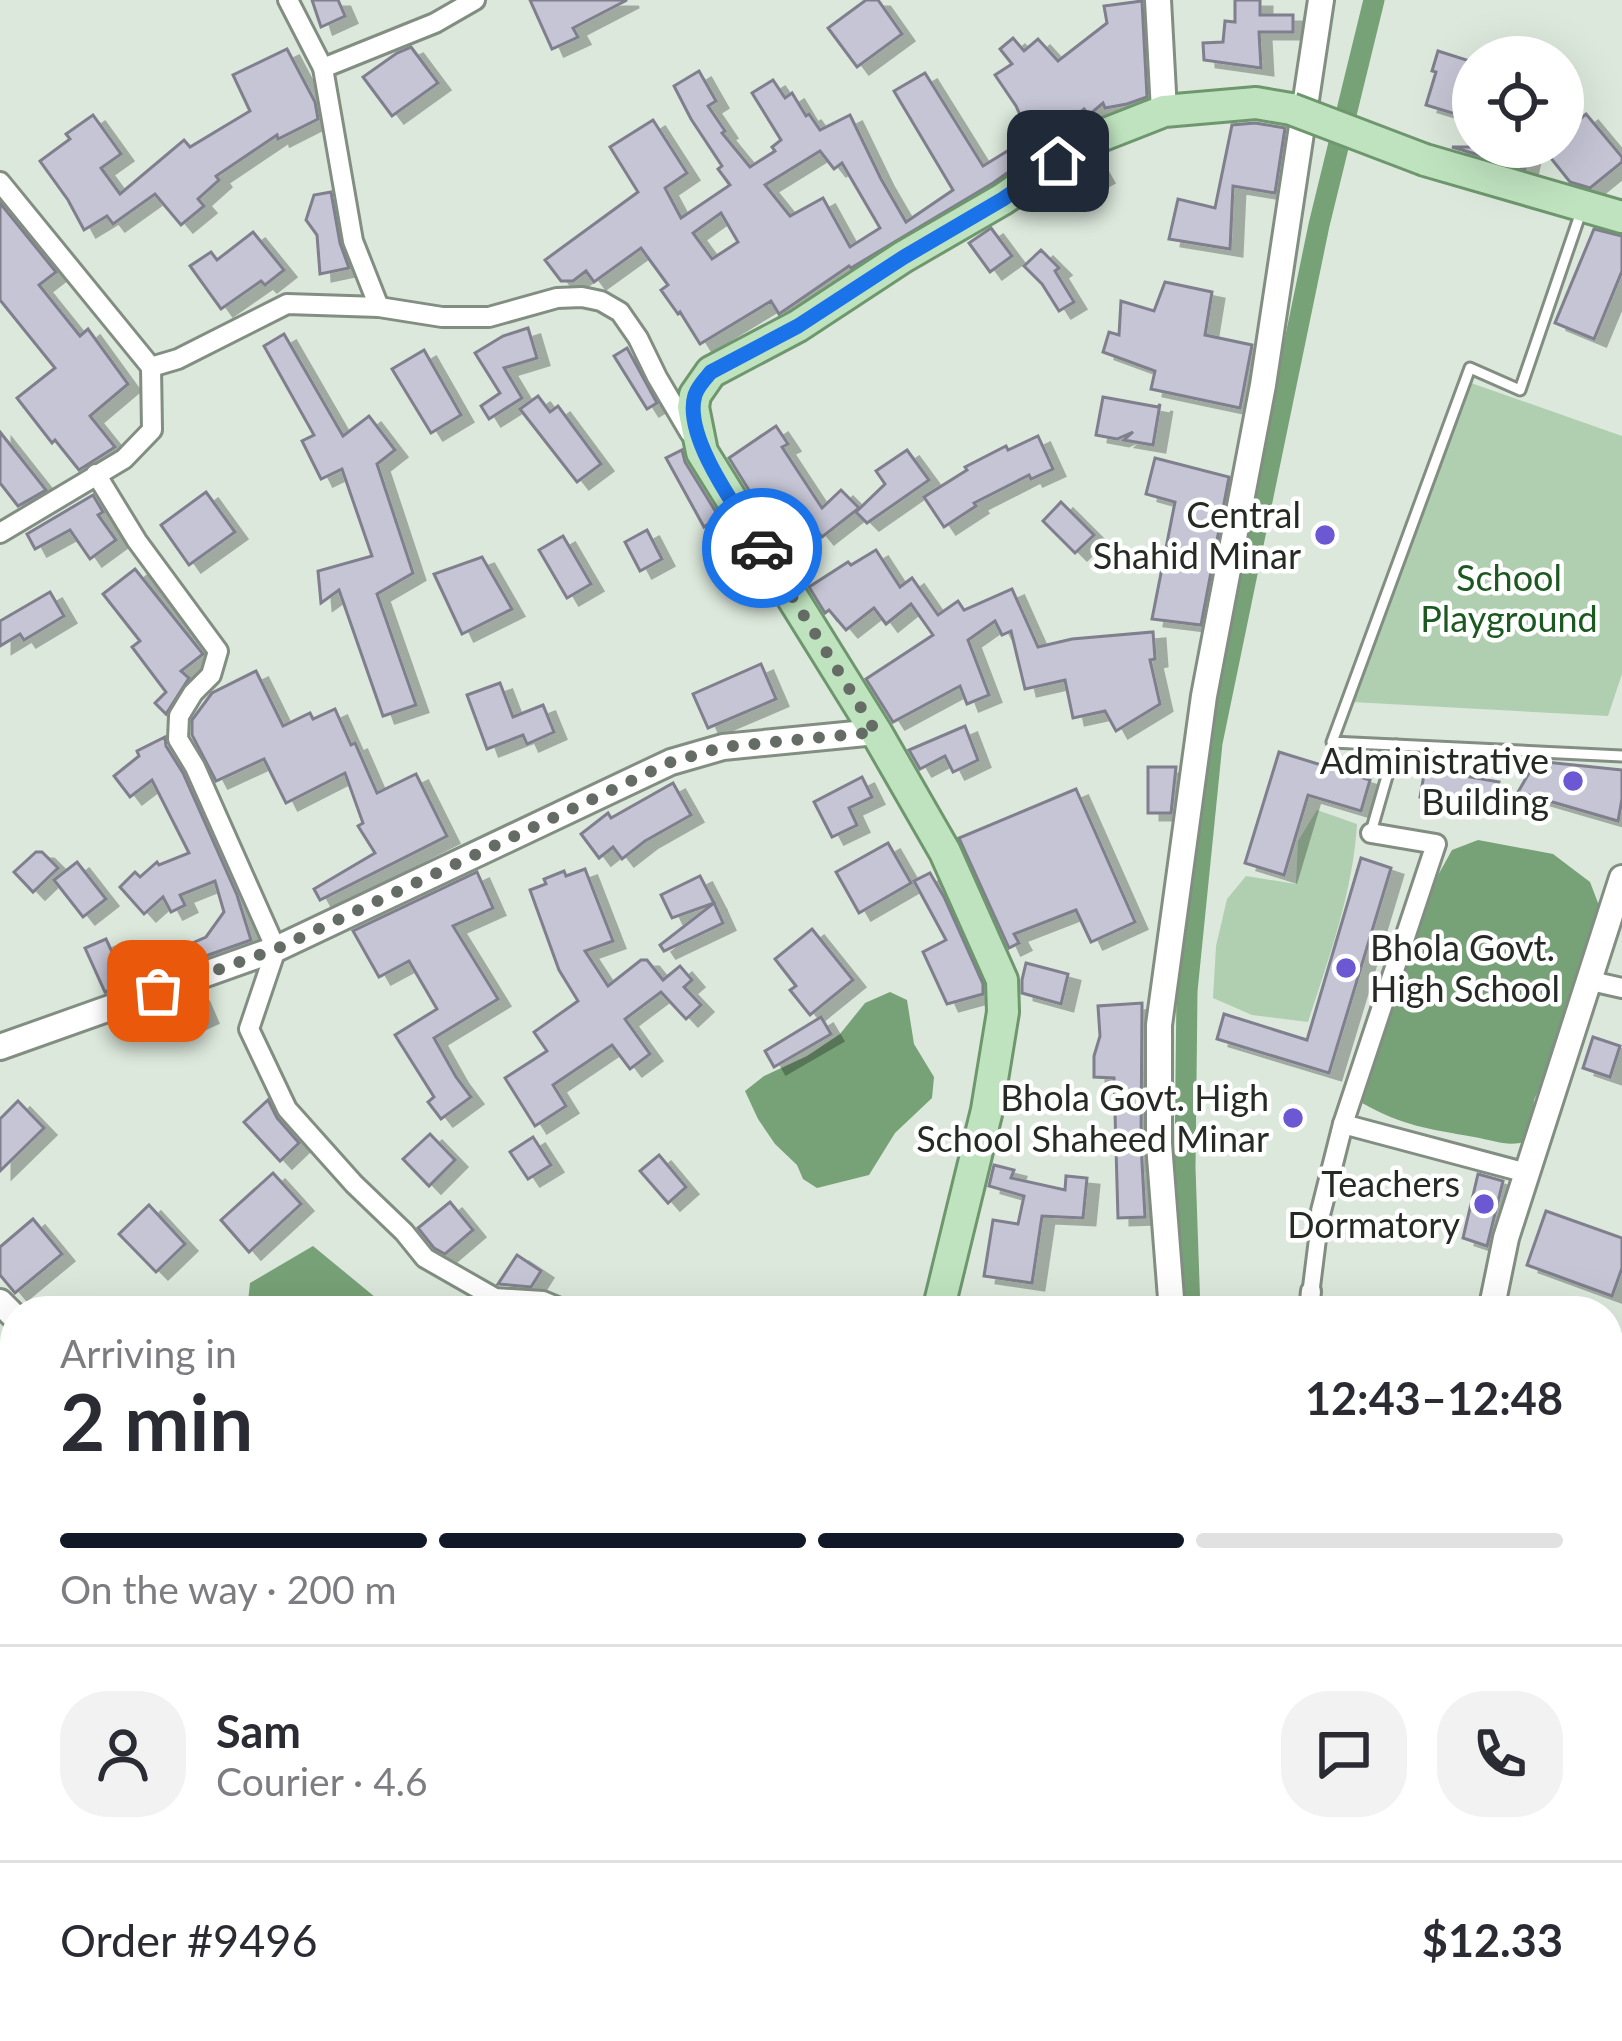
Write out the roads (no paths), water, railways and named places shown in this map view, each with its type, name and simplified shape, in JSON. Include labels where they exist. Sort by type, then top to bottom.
[{"type":"main road","points":[[942,1296],[987,1110],[1003,1012],[1002,980],[945,852],[702,452],[695,395],[711,372],[798,326],[1003,199],[1085,142],[1164,111],[1256,103],[1291,109],[1425,160],[1622,217]]},
{"type":"street","points":[[288,0],[323,68],[352,241],[379,307]]},
{"type":"street","points":[[323,68],[435,23],[475,0]]},
{"type":"street","points":[[1158,0],[1164,111]]},
{"type":"street","points":[[1171,1296],[1160,1144],[1159,1025],[1204,696],[1263,385],[1321,0]]},
{"type":"street","points":[[0,182],[151,367],[152,430],[124,459],[0,533]]},
{"type":"street","points":[[151,367],[178,359],[287,304],[489,317],[556,298],[582,297],[620,312],[702,452]]},
{"type":"street","points":[[96,474],[137,541],[218,651],[211,675],[179,716],[178,739],[276,949],[249,1029],[287,1109],[425,1258],[492,1296]]},
{"type":"street","points":[[0,1047],[276,949],[671,762],[723,747],[876,732]]},
{"type":"street","points":[[1311,1296],[1321,1211],[1343,1124],[1436,844],[1371,833]]},
{"type":"street","points":[[1494,1296],[1506,1238],[1622,878]]},
{"type":"street","points":[[1591,981],[1622,988]]},
{"type":"street","points":[[1343,1124],[1527,1173]]},
{"type":"lane","points":[[1583,204],[1520,390],[1470,368],[1333,742],[1622,756]]},
{"type":"lane","points":[[1371,833],[1396,745]]},
{"type":"waterway","points":[[1189,1296],[1187,991],[1212,743],[1319,225],[1374,0]]},
{"type":"place","name":"Central Shahid Minar","points":[[1325,535]]},
{"type":"place","name":"Administrative Building","points":[[1573,781]]},
{"type":"place","name":"Bhola Govt. High School","points":[[1346,968]]},
{"type":"place","name":"Bhola Govt. High School Shaheed Minar","points":[[1293,1118]]},
{"type":"place","name":"Teachers Dormatory","points":[[1484,1204]]},
{"type":"park label","name":"School Playground","points":[[1509,598]]}]
